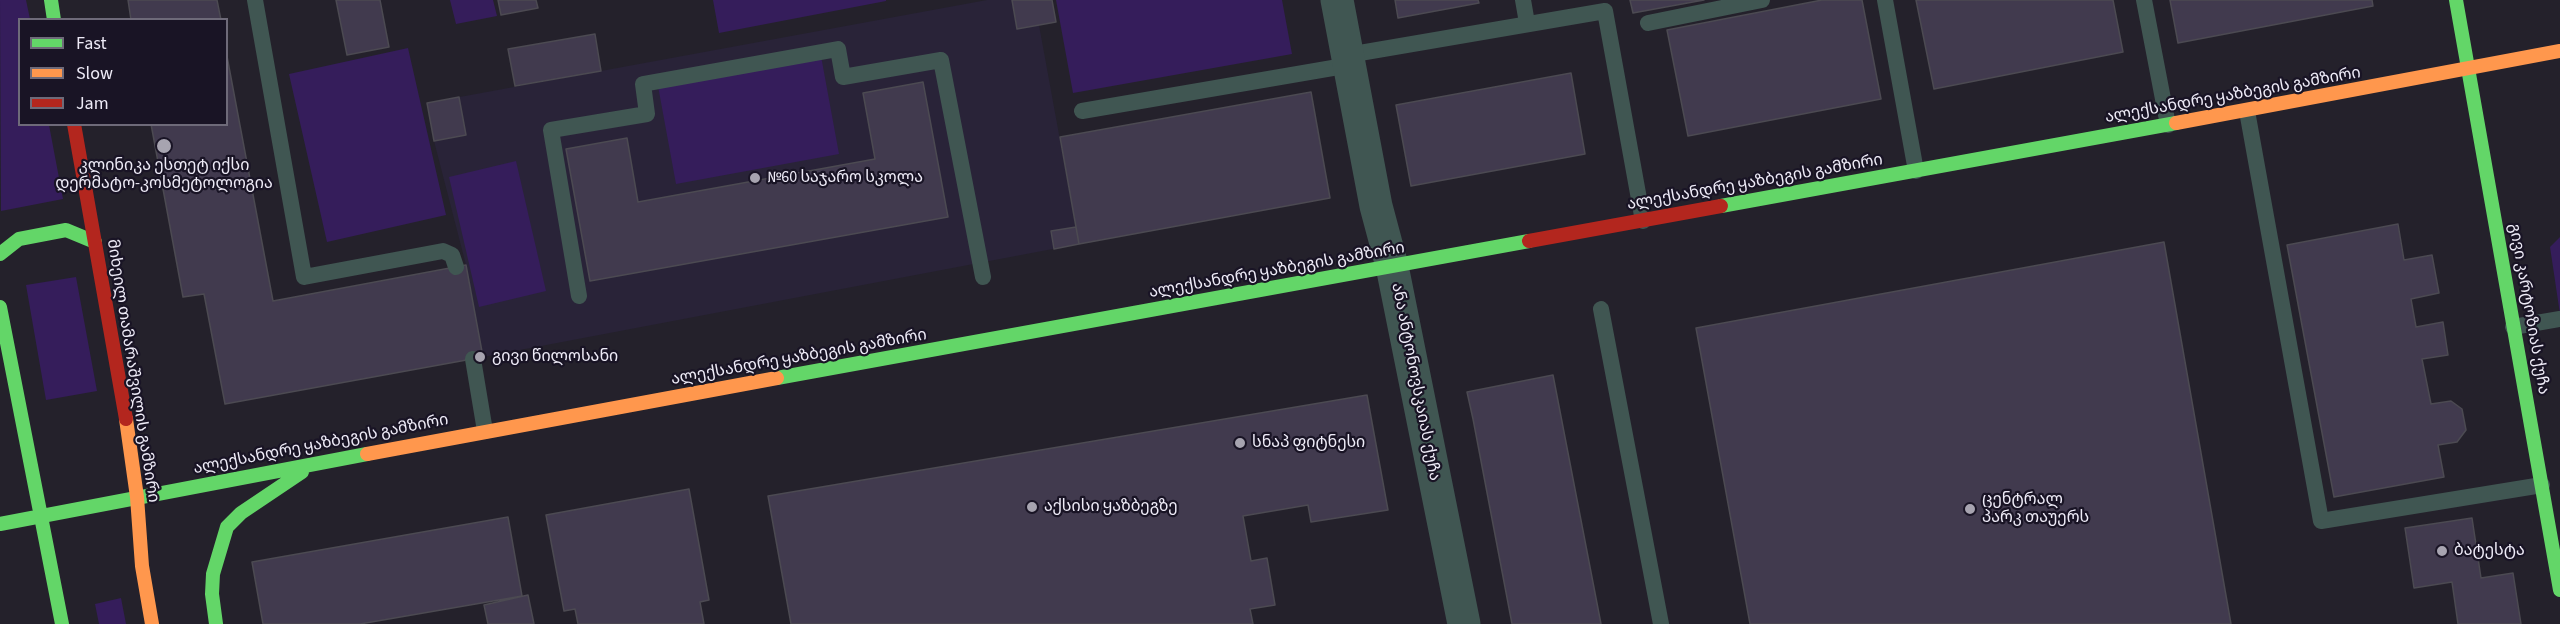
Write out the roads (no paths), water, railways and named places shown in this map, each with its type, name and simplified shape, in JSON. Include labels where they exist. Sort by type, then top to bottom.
[{"type":"main road","points":[[51,0],[54,18]]},
{"type":"main road","name":"გივი კარტოზიას ქუჩა","points":[[2456,0],[2560,590]]},
{"type":"main road","name":"ალექსანდრე ყაზბეგის გამზირი","points":[[0,524],[485,431],[2247,111],[2560,51]]},
{"type":"main road","name":"მიხეილ თამარაშვილის გამზირი","points":[[74,126],[119,375],[137,497],[142,566],[153,624]]},
{"type":"main road","points":[[0,254],[19,239],[66,230],[95,242]]},
{"type":"main road","points":[[0,307],[62,624]]},
{"type":"main road","points":[[216,624],[212,594],[213,574],[227,527],[241,513],[315,463]]},
{"type":"street","name":"ანა ანტონოვსკაიას ქუჩა","points":[[1337,0],[1376,206],[1392,266],[1464,624]]},
{"type":"lane","points":[[255,0],[304,277],[443,250],[452,255],[456,267]]},
{"type":"lane","points":[[1523,0],[1527,23]]},
{"type":"lane","points":[[1648,23],[1762,0]]},
{"type":"lane","points":[[1885,0],[1916,171]]},
{"type":"lane","points":[[2144,0],[2168,125]]},
{"type":"lane","points":[[1082,111],[1527,23],[1605,11],[1643,221]]},
{"type":"lane","points":[[579,296],[551,130],[647,114],[643,84],[838,49],[843,77],[941,60],[983,277]]},
{"type":"lane","points":[[2247,111],[2321,520],[2542,485]]},
{"type":"lane","points":[[1600,309],[1661,624]]},
{"type":"lane","points":[[2513,327],[2560,319]]},
{"type":"lane","points":[[473,359],[485,431]]},
{"type":"place","name":"კლინიკა ესთეტ იქსი დერმატო-კოსმეტოლოგია","points":[[164,146]]},
{"type":"place","name":"№60 საჯარო სკოლა","points":[[755,178]]},
{"type":"place","name":"გივი წილოსანი","points":[[480,357]]},
{"type":"place","name":"სნაპ ფიტნესი","points":[[1240,443]]},
{"type":"place","name":"აქსისი ყაზბეგზე","points":[[1032,507]]},
{"type":"place","name":"ცენტრალ პარკ თაუერს","points":[[1970,509]]},
{"type":"place","name":"ბატესტა","points":[[2442,551]]}]
